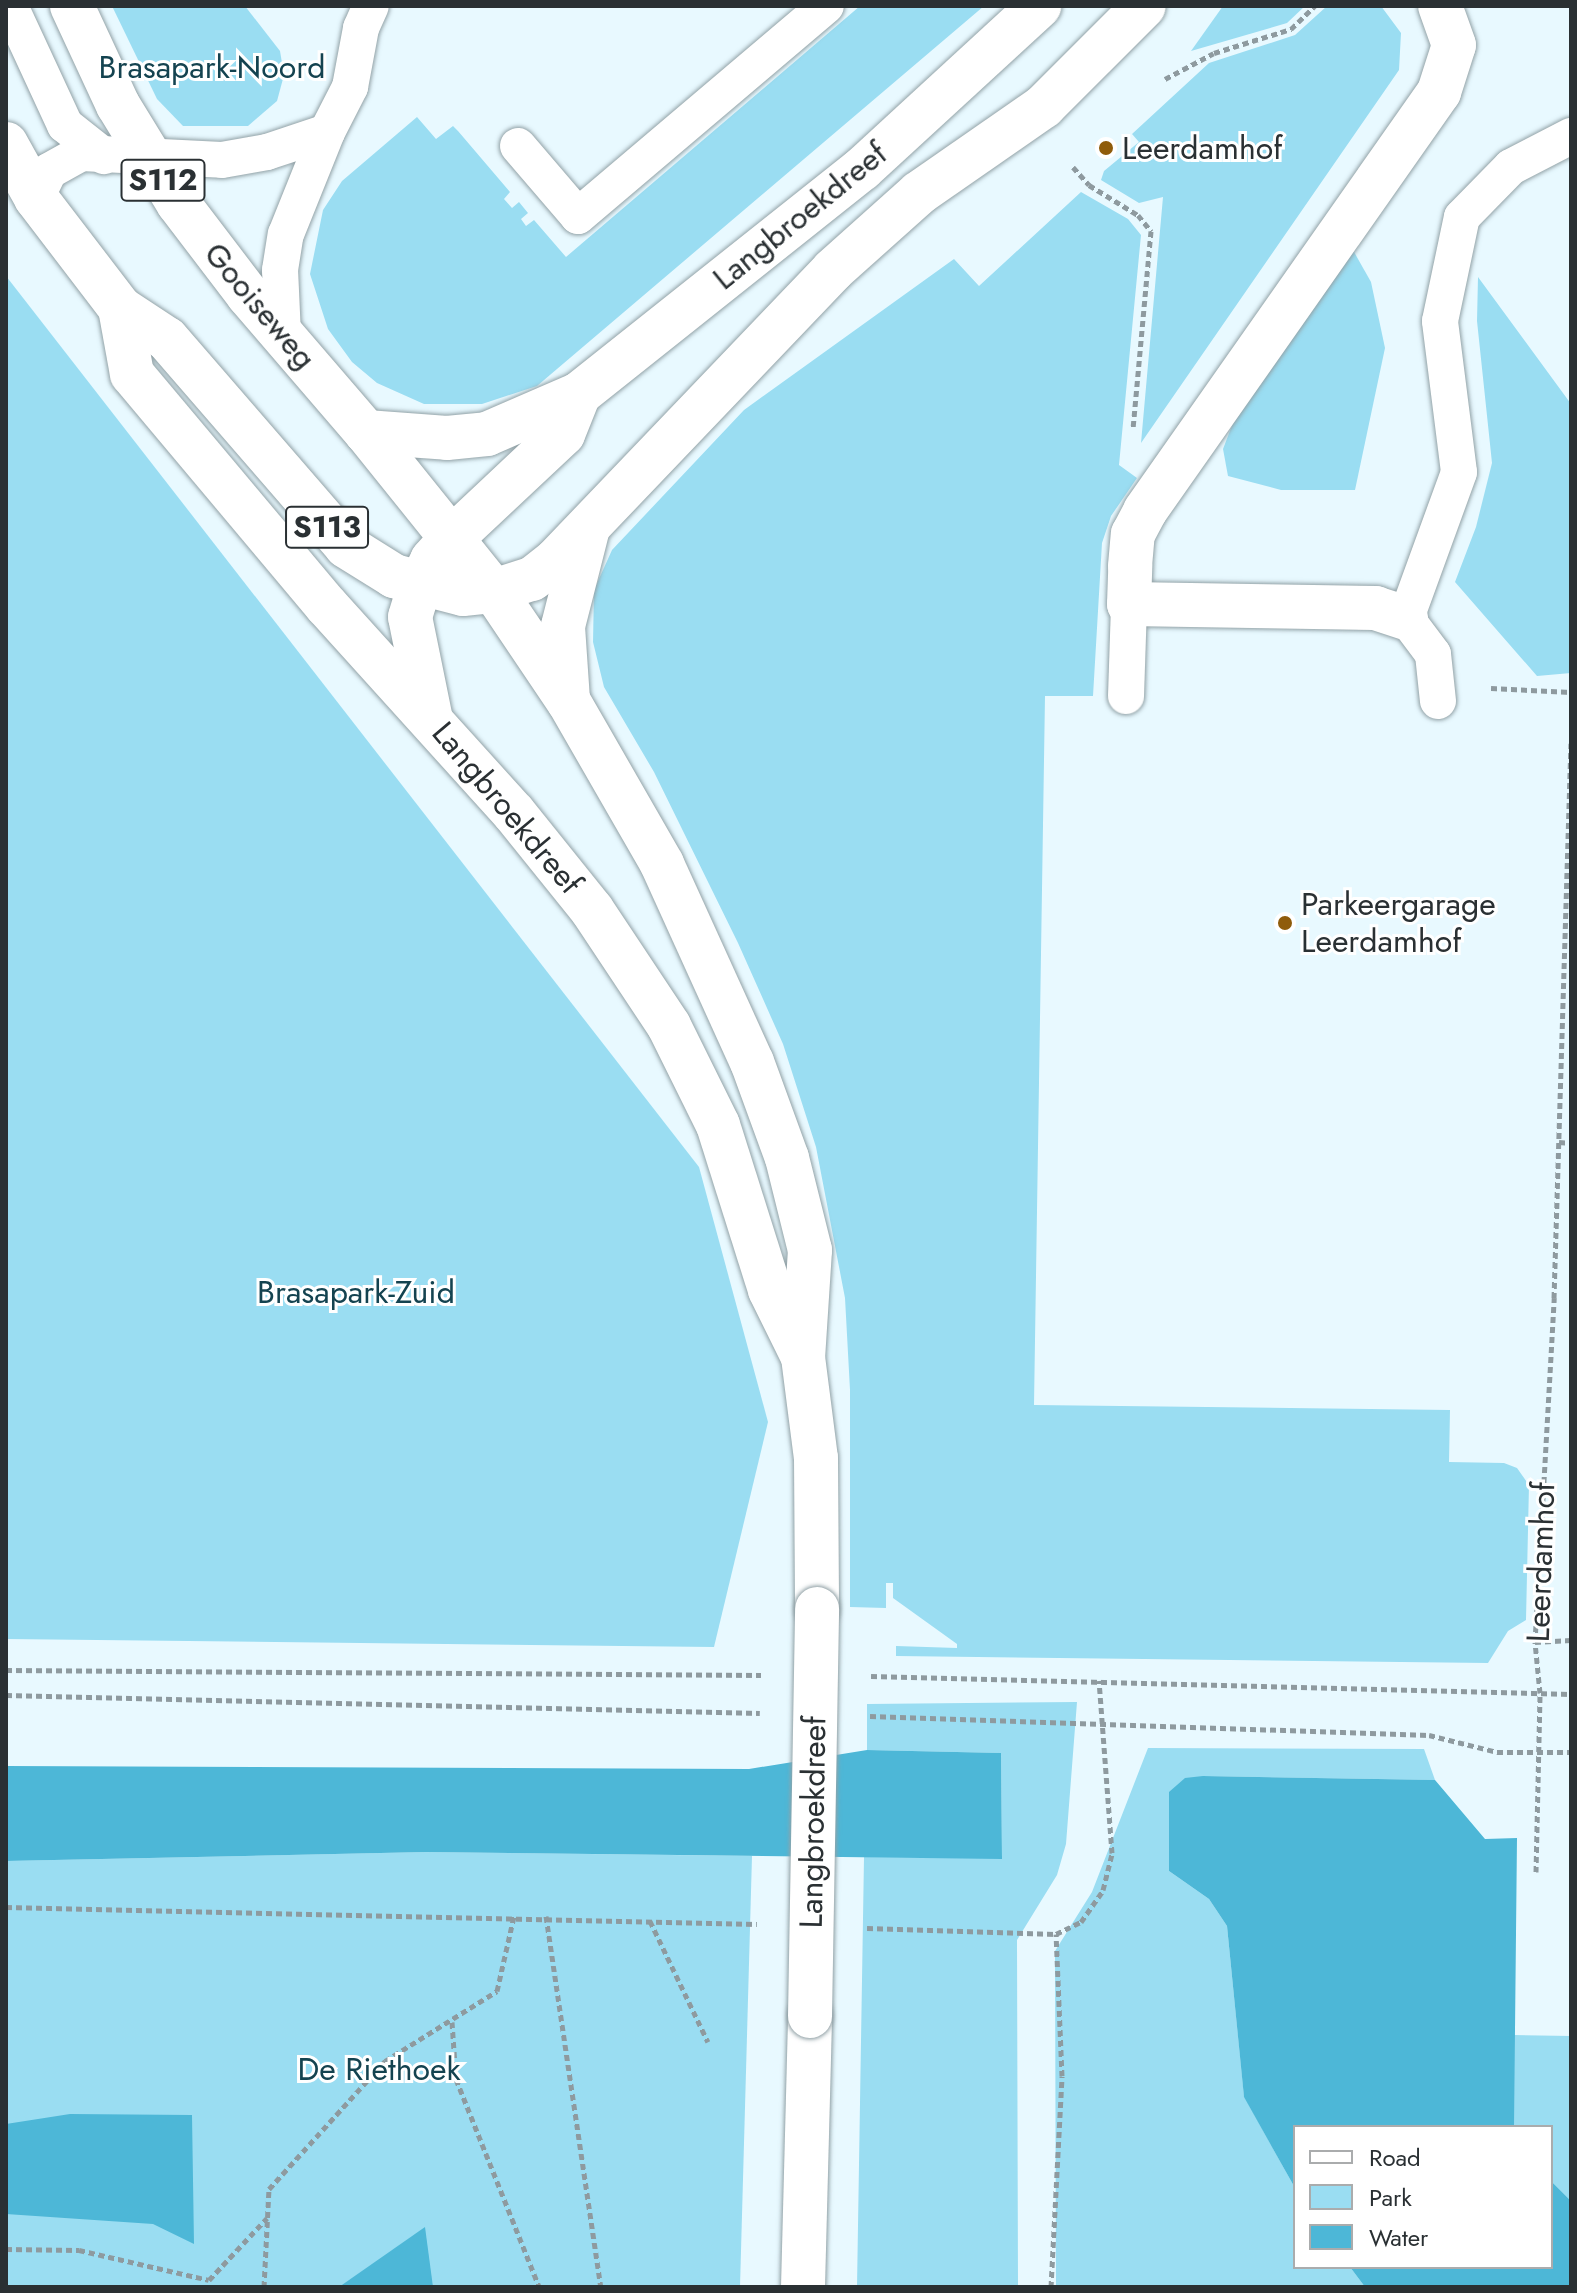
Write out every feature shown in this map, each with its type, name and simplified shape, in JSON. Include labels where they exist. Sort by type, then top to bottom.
[{"type":"main road","name":"Gooiseweg","points":[[72,6],[118,105],[150,159],[211,248],[366,432]]},
{"type":"main road","name":"Langbroekdreef","points":[[803,1357],[770,1290],[718,1125],[669,1026],[592,910],[514,813],[433,726],[420,685],[410,617],[420,584],[450,540],[563,434],[579,394],[862,169],[1039,6]]},
{"type":"main road","name":"Langbroekdreef","points":[[803,2287],[817,1609],[816,1458],[803,1357],[810,1250],[787,1158],[717,978],[662,864],[569,702],[563,626],[588,528],[833,270],[919,193],[1044,106],[1084,62],[1144,6]]},
{"type":"main road","points":[[1406,618],[1376,608],[1129,604],[1133,534],[1145,511],[1439,92],[1454,45],[1440,6]]},
{"type":"main road","name":"S112","points":[[6,144],[36,198],[120,308],[132,374],[433,726]]},
{"type":"main road","name":"S113","points":[[120,308],[167,339],[346,546],[394,576],[463,594],[494,591],[532,579],[588,528]]},
{"type":"main road","points":[[366,432],[447,438],[487,434],[579,394]]},
{"type":"main road","name":"S112","points":[[366,432],[494,591],[569,702]]},
{"type":"lane","points":[[10,6],[65,125],[104,156]]},
{"type":"lane","points":[[283,335],[280,270],[286,234],[327,132],[350,87],[361,28],[371,6]]},
{"type":"lane","points":[[518,146],[578,216],[826,6]]},
{"type":"lane","points":[[36,198],[49,171],[64,159],[81,153],[150,159],[222,160],[267,152],[327,132]]},
{"type":"lane","points":[[1438,694],[1433,654],[1406,618],[1459,472],[1440,321],[1462,217],[1511,167],[1571,136]]},
{"type":"lane","points":[[1126,696],[1129,604]]},
{"type":"path","points":[[1165,79],[1214,53],[1291,29],[1315,6]]},
{"type":"path","points":[[1073,167],[1089,185],[1138,215],[1151,231],[1132,438]]},
{"type":"path","points":[[1438,694],[1571,692]]},
{"type":"path","name":"Leerdamhof","points":[[1536,1872],[1540,1693],[1535,1642],[1559,1142],[1571,743]]},
{"type":"path","points":[[1559,1142],[1571,1143]]},
{"type":"path","points":[[1535,1642],[1571,1640]]},
{"type":"path","points":[[1051,2287],[1062,2076],[1056,1934],[1081,1922],[1103,1890],[1112,1853],[1099,1721],[1099,1680]]},
{"type":"path","points":[[6,1695],[767,1713]]},
{"type":"path","points":[[862,1715],[1429,1735],[1497,1752],[1571,1752]]},
{"type":"path","points":[[6,1907],[514,1916],[497,1991],[452,2022],[385,2061],[269,2189],[264,2287]]},
{"type":"path","points":[[546,1916],[601,2287]]},
{"type":"path","points":[[650,1921],[708,2042]]},
{"type":"path","points":[[452,2022],[456,2079],[539,2287]]},
{"type":"path","points":[[6,2249],[79,2250],[209,2280],[268,2217]]},
{"type":"green space","name":"Brasapark-Noord","points":[[112,6],[245,6],[280,51],[284,75],[277,101],[248,126],[183,126],[157,99]]},
{"type":"green space","points":[[860,6],[984,6],[537,386],[482,404],[424,404],[377,383],[352,362],[328,329],[310,274],[323,210],[342,181],[417,117],[436,139],[453,126],[510,192],[504,199],[512,208],[519,202],[528,213],[521,219],[526,226],[534,220],[566,257]]},
{"type":"green space","points":[[1223,6],[1305,6],[1287,23],[1191,51]]},
{"type":"green space","points":[[1327,6],[1381,6],[1401,33],[1399,70],[1141,443],[1163,197],[1139,203],[1101,180],[1104,171],[1139,142],[1132,134],[1209,63],[1295,35]]},
{"type":"green space","points":[[1081,192],[1128,219],[1141,235],[1119,465],[1137,478],[1111,516],[1102,543],[1093,696],[1045,696],[1034,1405],[1450,1410],[1449,1462],[1504,1463],[1517,1468],[1529,1485],[1526,1620],[1508,1631],[1488,1663],[896,1656],[896,1646],[957,1648],[957,1644],[893,1598],[893,1583],[886,1583],[886,1608],[850,1607],[850,1390],[845,1298],[816,1147],[783,1044],[738,943],[654,772],[604,687],[593,642],[594,590],[612,550],[744,410],[954,259],[979,286]]},
{"type":"green space","points":[[1345,236],[1371,282],[1385,348],[1355,490],[1281,490],[1228,476],[1223,449],[1241,402]]},
{"type":"green space","name":"Brasapark-Zuid","points":[[6,276],[699,1167],[768,1422],[714,1647],[6,1639]]},
{"type":"green space","points":[[1478,277],[1571,404],[1571,673],[1537,676],[1455,582],[1476,527],[1492,463],[1477,321]]},
{"type":"green space","points":[[1077,1702],[1066,1844],[1057,1875],[1017,1940],[1018,2287],[857,2287],[864,1857],[1002,1858],[1001,1753],[867,1750],[867,1704]]},
{"type":"green space","points":[[1148,1748],[1424,1749],[1435,1780],[1203,1776],[1169,1871],[1209,1899],[1227,1926],[1244,2096],[1293,2184],[1293,2269],[1352,2269],[1365,2287],[1056,2287],[1055,1951],[1092,1892]]},
{"type":"green space","name":"De Riethoek","points":[[426,1852],[752,1856],[740,2287],[6,2287],[6,1861]]},
{"type":"green space","points":[[1514,2035],[1571,2036],[1571,2201],[1553,2183],[1553,2125],[1514,2125]]},
{"type":"water","points":[[867,1750],[1001,1753],[1002,1859],[426,1852],[6,1861],[6,1766],[749,1769]]},
{"type":"water","points":[[1185,1778],[1435,1780],[1485,1839],[1517,1838],[1514,2125],[1293,2125],[1293,2184],[1244,2097],[1227,1926],[1209,1899],[1169,1871],[1169,1792]]},
{"type":"water","points":[[70,2114],[192,2115],[194,2244],[153,2224],[6,2214],[6,2124]]},
{"type":"water","points":[[1553,2183],[1571,2201],[1571,2287],[1365,2287],[1352,2269],[1553,2269]]},
{"type":"water","points":[[425,2227],[433,2287],[339,2287]]},
{"type":"place","name":"Leerdamhof","points":[[1106,148]]},
{"type":"place","name":"Parkeergarage Leerdamhof","points":[[1285,923]]}]
